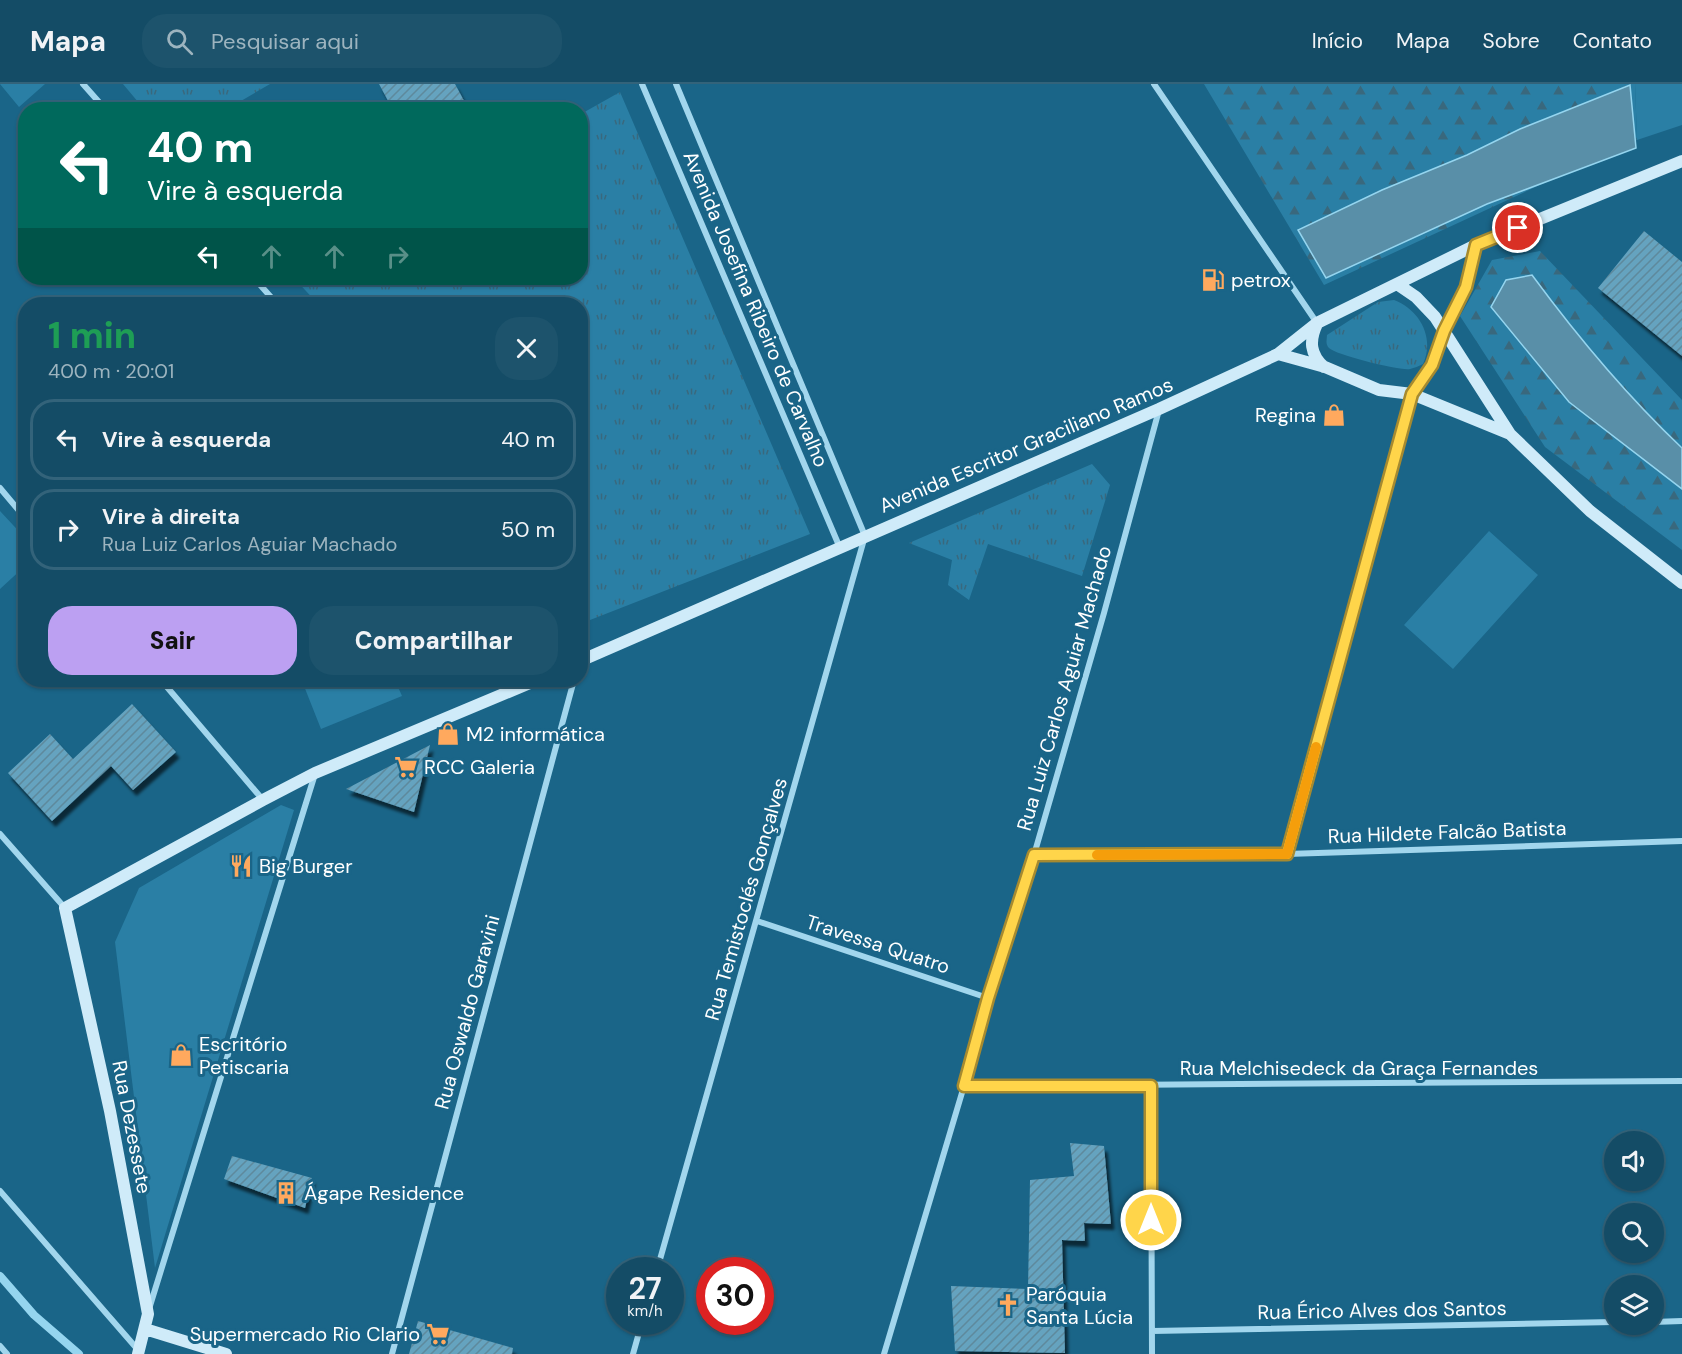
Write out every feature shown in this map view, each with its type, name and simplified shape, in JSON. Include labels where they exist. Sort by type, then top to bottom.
[{"type":"street","points":[[83,84],[99,102]]},
{"type":"street","name":"Avenida Josefina Ribeiro de Carvalho","points":[[642,84],[840,548]]},
{"type":"street","name":"Avenida Josefina Ribeiro de Carvalho","points":[[676,84],[865,536]]},
{"type":"street","points":[[1154,84],[1317,323],[1312,334],[1311,347],[1316,359],[1325,368]]},
{"type":"street","name":"Avenida Escritor Graciliano Ramos","points":[[588,658],[1160,410],[1278,354],[1317,323],[1476,245],[1682,162]]},
{"type":"street","points":[[1287,854],[1412,394],[1432,365],[1444,331],[1466,287],[1476,245]]},
{"type":"street","points":[[1397,284],[1416,297],[1435,317],[1510,434],[1590,512],[1682,583]]},
{"type":"street","points":[[261,285],[271,297]]},
{"type":"street","points":[[1278,354],[1325,368],[1379,390],[1412,394],[1510,434]]},
{"type":"street","name":"Rua Luiz Carlos Aguiar Machado","points":[[884,1354],[988,998],[1034,855],[1160,410]]},
{"type":"street","points":[[0,488],[18,509]]},
{"type":"street","name":"Rua Temistoclés Gonçalves","points":[[661,1257],[865,536]]},
{"type":"street","points":[[167,687],[263,800]]},
{"type":"street","points":[[0,834],[65,908],[315,774],[520,687]]},
{"type":"street","name":"Rua Oswaldo Garavini","points":[[392,1354],[571,687]]},
{"type":"street","points":[[148,1314],[315,774]]},
{"type":"street","name":"Rua Hildete Falcão Batista","points":[[1034,855],[1287,854],[1682,842]]},
{"type":"street","name":"Rua Dezessete","points":[[65,908],[110,1111],[148,1314],[138,1353]]},
{"type":"street","name":"Travessa Quatro","points":[[757,921],[988,998]]},
{"type":"street","name":"Rua Melchisedeck da Graça Fernandes","points":[[964,1086],[1682,1082]]},
{"type":"street","points":[[1151,1086],[1152,1354]]},
{"type":"street","points":[[0,1191],[138,1353]]},
{"type":"street","points":[[1664,1322],[1682,1321]]},
{"type":"street","name":"Rua Érico Alves dos Santos","points":[[1152,1331],[1604,1322]]},
{"type":"street","points":[[145,1329],[226,1354]]},
{"type":"street","points":[[633,1354],[638,1335]]},
{"type":"street","points":[[0,1346],[7,1354]]},
{"type":"green space","points":[[0,84],[45,84],[25,102],[18,102],[18,106]]},
{"type":"green space","points":[[123,84],[270,84],[239,102],[138,102]]},
{"type":"green space","points":[[1204,84],[1635,84],[1637,140],[1324,285]]},
{"type":"green space","points":[[1635,84],[1682,84],[1682,125],[1637,140]]},
{"type":"green space","points":[[620,92],[810,534],[590,620],[588,618],[588,297],[312,297],[300,285],[588,285],[588,110]]},
{"type":"green space","points":[[1540,251],[1682,400],[1682,550],[1545,447],[1460,316],[1492,260]]},
{"type":"green space","points":[[1394,300],[1411,311],[1423,326],[1427,344],[1423,364],[1410,369],[1394,368],[1343,355],[1329,348],[1327,335],[1378,302]]},
{"type":"green space","points":[[1092,464],[1110,485],[1082,576],[988,544],[969,600],[948,585],[952,560],[909,543]]},
{"type":"green space","points":[[0,511],[18,530],[18,572],[0,589]]},
{"type":"green space","points":[[1489,531],[1538,575],[1453,669],[1404,625]]},
{"type":"green space","points":[[304,687],[398,687],[402,696],[321,729]]},
{"type":"green space","points":[[281,805],[294,810],[155,1268],[115,942],[139,888]]},
{"type":"shaded area","points":[[1630,85],[1636,148],[1487,204],[1326,278],[1298,230],[1520,129]]},
{"type":"shaded area","points":[[1532,275],[1603,365],[1682,448],[1682,489],[1569,402],[1491,307],[1506,280]]},
{"type":"building","points":[[379,84],[455,84],[465,102],[389,102]]},
{"type":"building","points":[[1644,231],[1682,262],[1682,356],[1598,288]]},
{"type":"building","points":[[132,704],[176,752],[133,790],[111,766],[52,821],[8,773],[50,734],[73,759]]},
{"type":"building","name":"RCC Galeria","points":[[430,745],[414,812],[346,789]]},
{"type":"building","points":[[1070,1143],[1104,1146],[1111,1224],[1084,1223],[1085,1241],[1062,1240],[1065,1353],[955,1351],[951,1286],[1028,1289],[1030,1180],[1074,1176]]},
{"type":"building","name":"Ágape Residence","points":[[232,1156],[312,1178],[305,1208],[224,1179]]},
{"type":"building","name":"Supermercado Rio Clario","points":[[418,1321],[513,1348],[512,1354],[409,1354]]},
{"type":"waterway","points":[[0,1276],[34,1315],[79,1354]]},
{"type":"slow traffic","points":[[1097,855],[1287,854],[1316,747]]},
{"type":"place","name":"petrox","points":[[1213,280]]},
{"type":"place","name":"Regina","points":[[1334,415]]},
{"type":"place","name":"M2 informática","points":[[448,734]]},
{"type":"place","name":"RCC Galeria","points":[[406,767]]},
{"type":"place","name":"Big Burger","points":[[241,866]]},
{"type":"place","name":"Escritório Petiscaria","points":[[181,1055]]},
{"type":"place","name":"Ágape Residence","points":[[286,1193]]},
{"type":"place","name":"Paróquia Santa Lúcia","points":[[1008,1305]]},
{"type":"place","name":"Supermercado Rio Clario","points":[[438,1334]]},
{"type":"route","points":[[1151,1220],[1151,1086],[964,1086],[988,998],[1034,855],[1287,854],[1412,394],[1432,365],[1444,331],[1466,287],[1476,245],[1518,228]]}]
